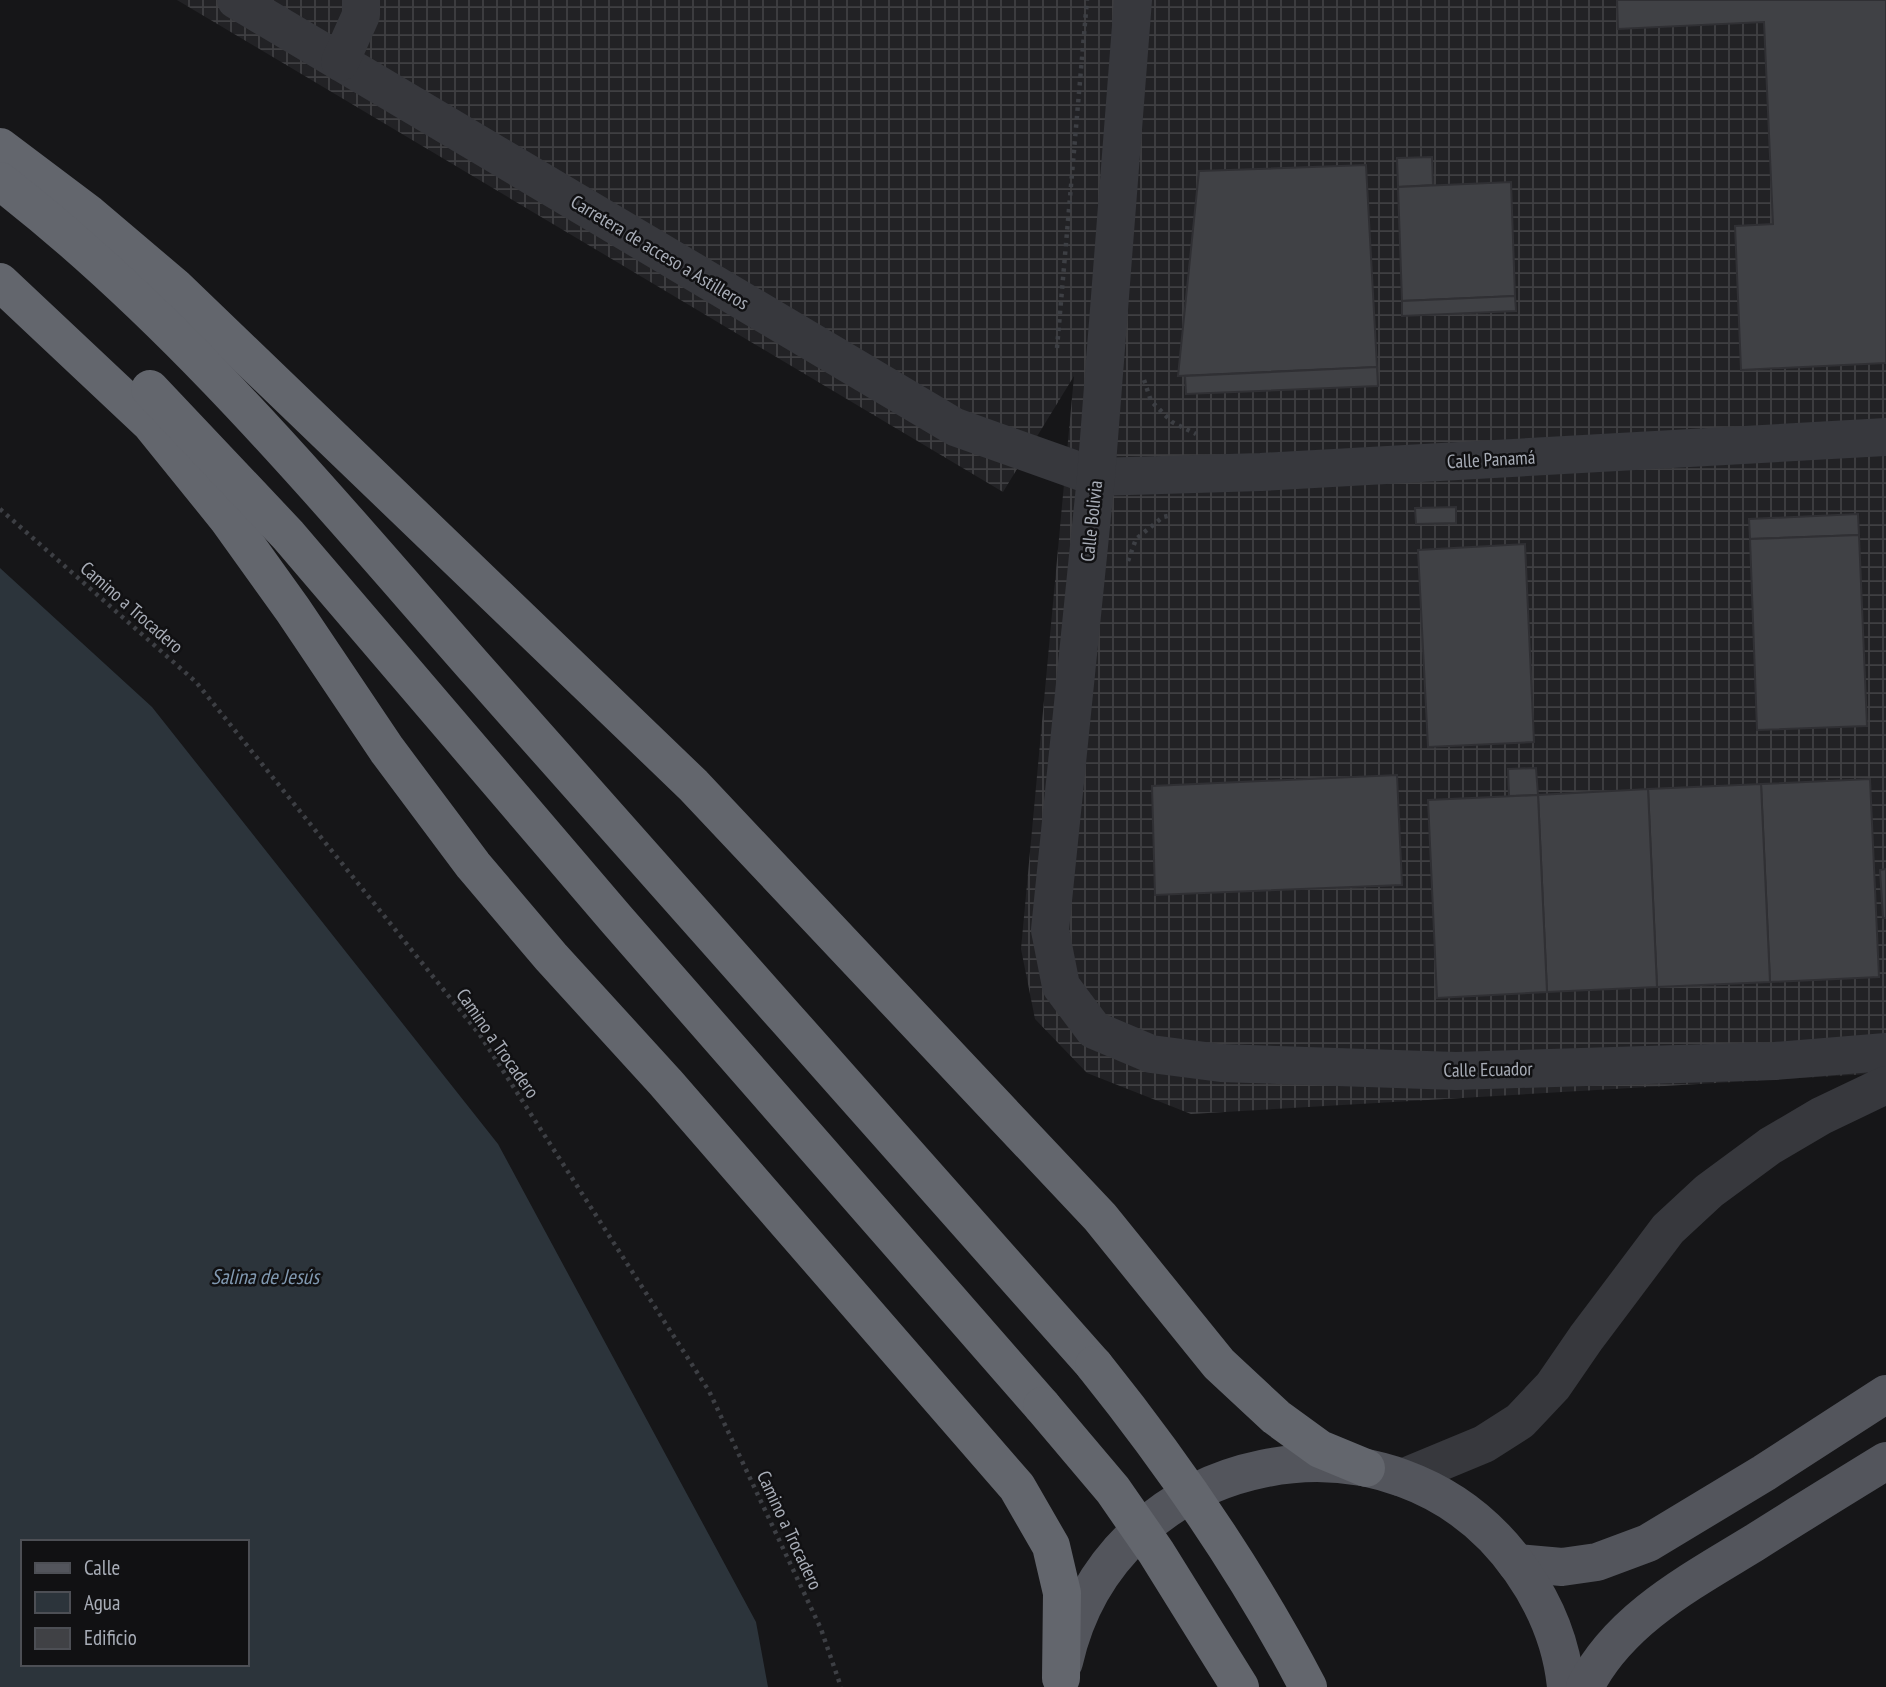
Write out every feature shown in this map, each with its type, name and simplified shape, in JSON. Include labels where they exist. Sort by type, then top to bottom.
[{"type":"highway","points":[[0,147],[89,214],[175,287],[693,785],[1100,1217],[1219,1363],[1276,1417],[1320,1449],[1384,1473]]},
{"type":"highway","points":[[0,181],[123,284],[268,435],[1094,1365],[1176,1471],[1231,1553],[1279,1631],[1308,1687]]},
{"type":"highway","points":[[0,255],[119,358],[194,433],[288,535],[635,940],[1042,1406],[1120,1501],[1179,1587],[1240,1687]]},
{"type":"highway","points":[[0,282],[150,424],[227,518],[293,610],[387,750],[473,864],[551,957],[666,1083],[1017,1487],[1051,1546],[1060,1581],[1060,1682]]},
{"type":"main road","points":[[1516,1563],[1562,1567],[1597,1562],[1648,1543],[1764,1473],[1886,1394]]},
{"type":"main road","points":[[1585,1687],[1593,1670],[1627,1629],[1703,1574],[1886,1461]]},
{"type":"main road","points":[[1060,1682],[1068,1646],[1093,1588],[1111,1561],[1132,1537],[1173,1504],[1210,1483],[1271,1465],[1303,1462],[1335,1463],[1384,1473],[1425,1487],[1465,1512],[1501,1544],[1537,1594],[1552,1628],[1563,1664],[1566,1687]]},
{"type":"street","name":"Carretera de acceso a Astilleros","points":[[236,0],[955,427],[1096,477]]},
{"type":"street","points":[[340,62],[361,15],[361,0]]},
{"type":"street","name":"Calle Bolivia","points":[[1094,1030],[1061,986],[1050,930],[1096,477],[1133,0]]},
{"type":"street","name":"Calle Panamá","points":[[1096,477],[1275,471],[1886,437]]},
{"type":"street","name":"Calle Ecuador","points":[[1094,1030],[1151,1054],[1221,1063],[1456,1071],[1775,1061],[1886,1052]]},
{"type":"street","points":[[1384,1473],[1484,1444],[1520,1422],[1553,1386],[1668,1229],[1709,1191],[1770,1146],[1821,1116],[1886,1084]]},
{"type":"path","points":[[1057,348],[1087,0]]},
{"type":"path","points":[[1140,369],[1151,401],[1172,422],[1194,433],[1205,435]]},
{"type":"path","name":"Camino a Trocadero","points":[[0,509],[196,682],[480,1035],[709,1391],[821,1629],[841,1687]]},
{"type":"path","points":[[1124,573],[1136,538],[1163,517],[1182,513]]},
{"type":"shaded area","points":[[177,0],[1886,0],[1886,1073],[1191,1114],[1087,1073],[1035,1019],[1021,949],[1074,376],[1003,492]]},
{"type":"water","name":"Salina de Jesús","points":[[0,568],[152,707],[498,1144],[756,1622],[768,1687],[0,1687]]},
{"type":"building","points":[[1617,0],[1886,0],[1886,363],[1741,370],[1735,226],[1773,224],[1764,22],[1618,29]]},
{"type":"building","points":[[1432,157],[1433,185],[1398,187],[1397,158]]},
{"type":"building","points":[[1366,165],[1377,367],[1178,376],[1199,171]]},
{"type":"building","points":[[1511,182],[1515,296],[1402,301],[1398,187]]},
{"type":"building","points":[[1515,296],[1516,311],[1402,316],[1402,301]]},
{"type":"building","points":[[1377,367],[1378,386],[1186,394],[1185,376]]},
{"type":"building","points":[[1456,507],[1456,523],[1416,524],[1415,508]]},
{"type":"building","points":[[1858,514],[1859,535],[1750,539],[1749,519]]},
{"type":"building","points":[[1859,535],[1867,726],[1757,730],[1750,539]]},
{"type":"building","points":[[1525,544],[1534,742],[1428,747],[1418,550]]},
{"type":"building","points":[[1536,768],[1538,795],[1509,796],[1508,769]]},
{"type":"building","points":[[1397,775],[1402,885],[1155,895],[1152,786]]},
{"type":"building","points":[[1870,779],[1879,977],[1770,982],[1761,784]]},
{"type":"building","points":[[1761,784],[1770,982],[1657,987],[1648,789]]},
{"type":"building","points":[[1648,789],[1657,987],[1547,992],[1538,795]]},
{"type":"building","points":[[1538,795],[1547,992],[1437,998],[1428,800]]},
{"type":"building","points":[[1886,869],[1886,918],[1883,918],[1880,870]]}]
